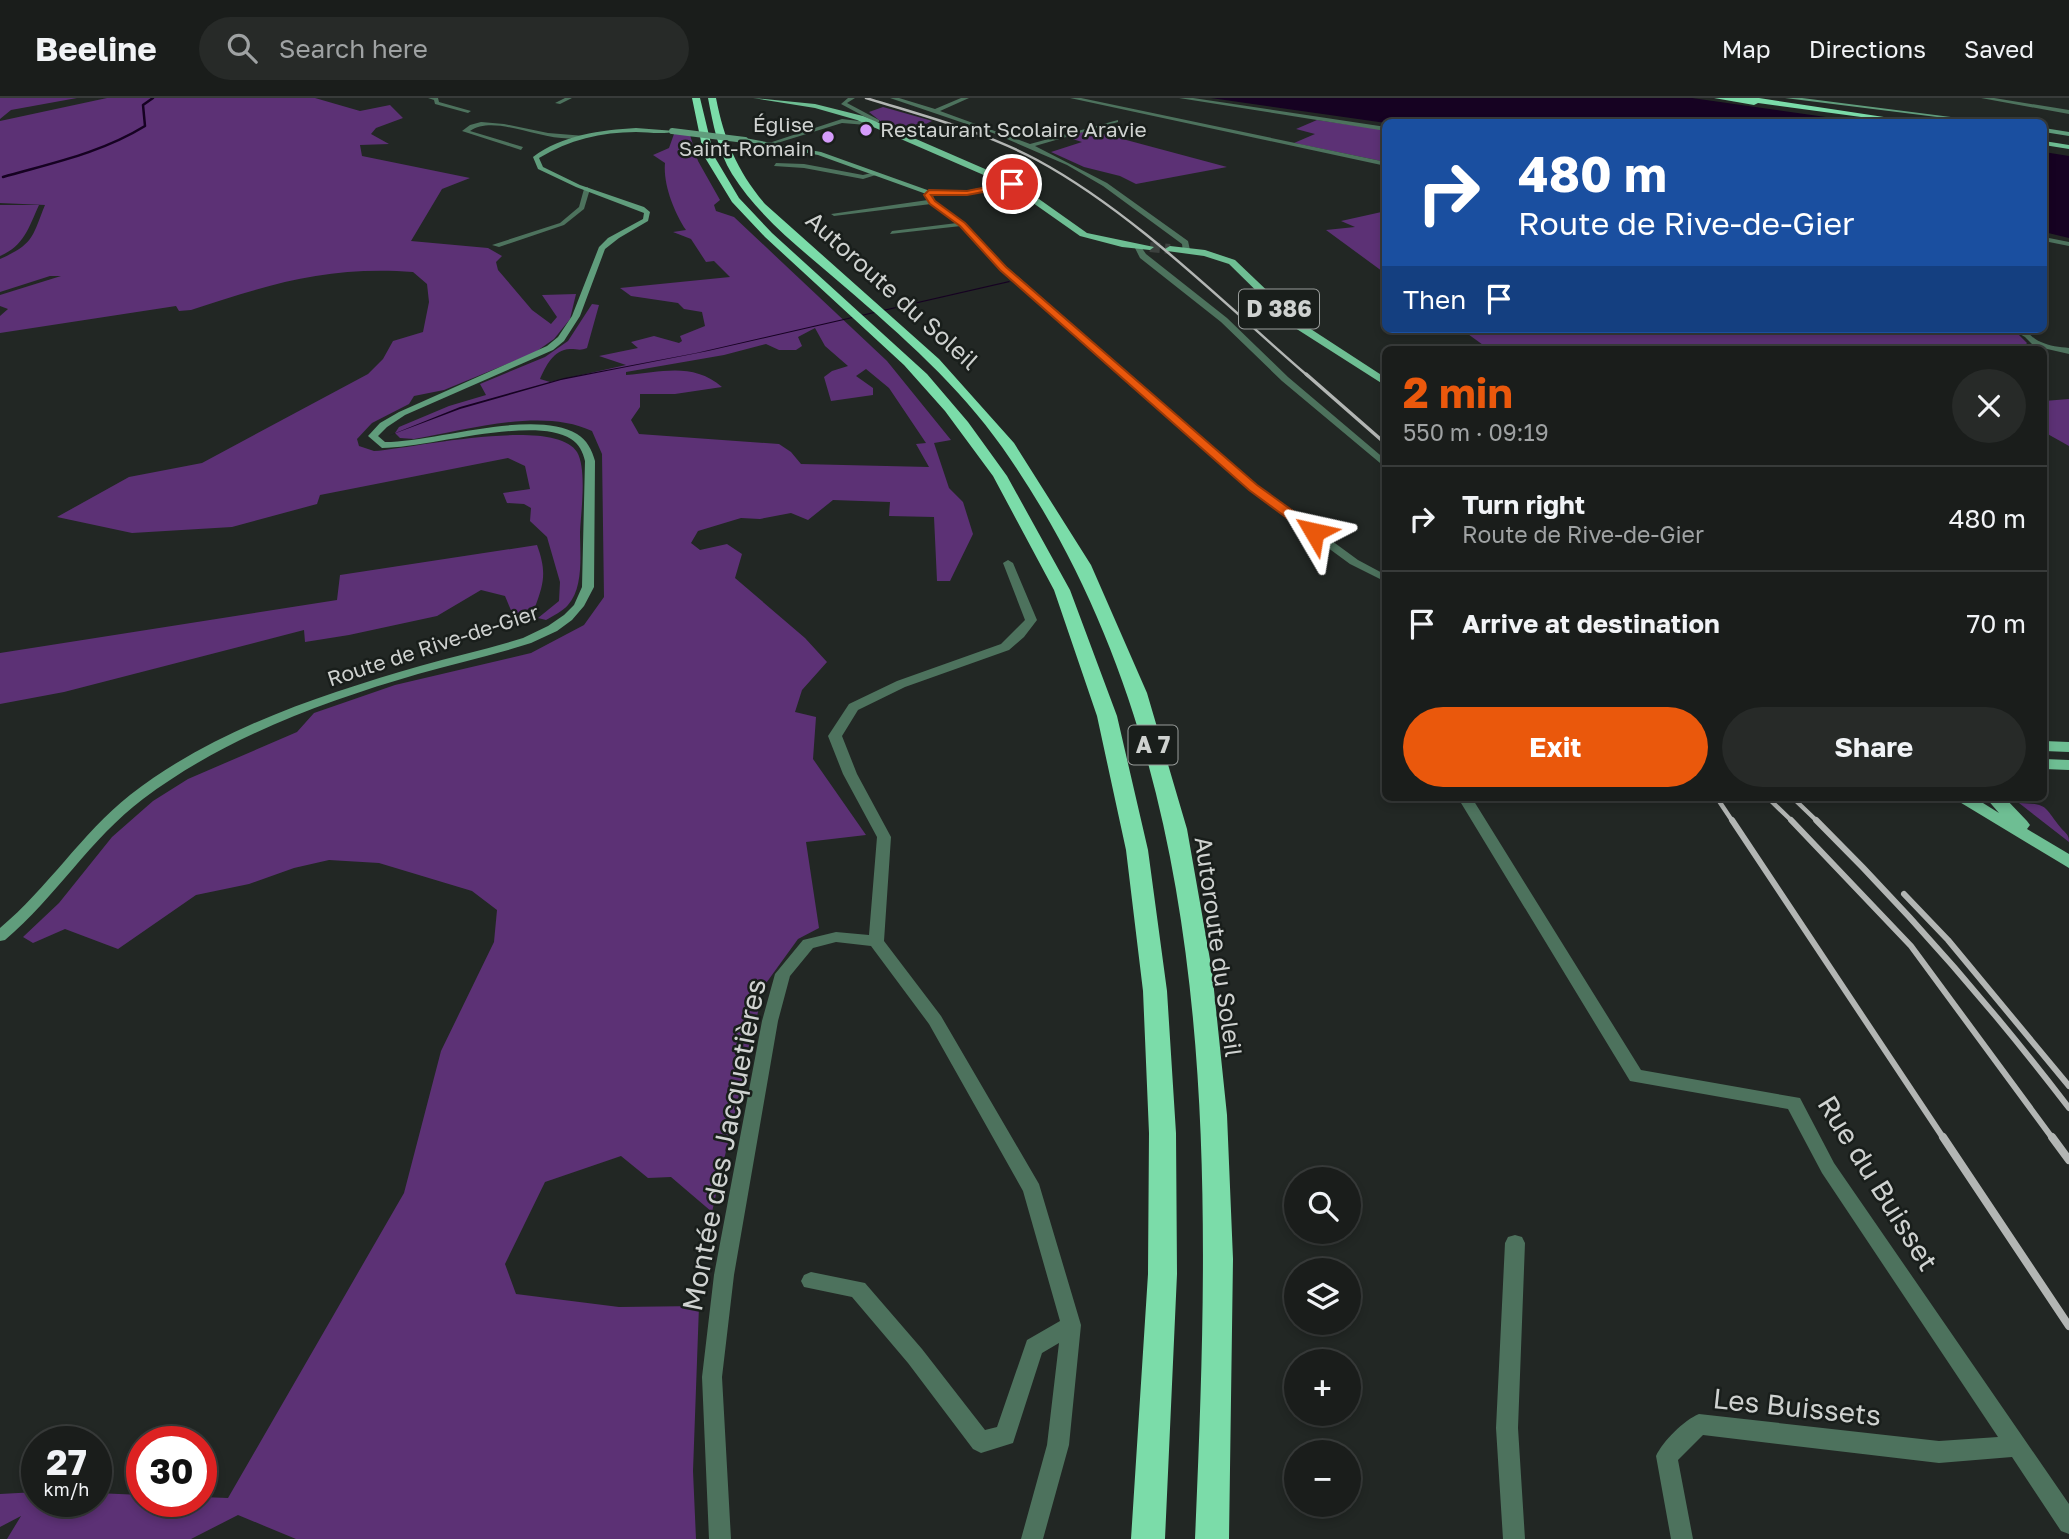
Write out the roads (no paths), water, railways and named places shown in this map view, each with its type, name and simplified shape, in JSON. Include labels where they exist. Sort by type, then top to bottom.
[{"type":"highway","name":"Autoroute du Soleil","points":[[696,98],[708,155],[730,192],[761,227],[929,384],[1000,475],[1030,525],[1065,597],[1087,652],[1125,787],[1141,877],[1152,960],[1160,1073],[1163,1211],[1148,1539]]},
{"type":"highway","name":"Autoroute du Soleil","points":[[712,98],[725,154],[747,189],[780,224],[953,378],[1027,471],[1076,549],[1145,713],[1186,877],[1198,956],[1210,1072],[1216,1211],[1218,1359],[1212,1539]]},
{"type":"highway","points":[[1718,98],[1867,119]]},
{"type":"highway","points":[[1741,98],[1892,119]]},
{"type":"main road","points":[[756,98],[815,106],[874,123],[1012,184],[1031,195],[1079,232],[1101,240],[1150,247]]},
{"type":"main road","points":[[1790,98],[1962,119]]},
{"type":"main road","points":[[2047,130],[2069,134]]},
{"type":"main road","name":"Route de Rive-de-Gier","points":[[0,936],[35,905],[88,842],[115,815],[142,794],[239,736],[337,696],[506,647],[544,633],[564,621],[582,604],[589,587],[590,461],[587,449],[581,441],[568,433],[527,428],[399,445],[382,445],[373,436],[392,419],[527,360],[561,340],[578,312],[602,248],[611,240],[639,226],[648,215],[635,205],[587,189],[540,168],[536,157],[568,140],[582,136],[626,131],[672,131],[772,143],[819,153],[930,197],[1012,184]]},
{"type":"main road","points":[[2047,145],[2069,149]]},
{"type":"main road","name":"D 386","points":[[1170,248],[1220,258],[1238,266],[1296,324],[1382,380]]},
{"type":"main road","points":[[2047,746],[2069,747]]},
{"type":"main road","points":[[2047,764],[2069,765]]},
{"type":"main road","points":[[1967,801],[2069,863]]},
{"type":"main road","points":[[1998,801],[2036,841]]},
{"type":"street","points":[[431,98],[436,99],[437,103],[468,111]]},
{"type":"street","points":[[558,103],[569,98]]},
{"type":"street","points":[[772,143],[842,121],[874,123],[876,119],[843,103],[852,98]]},
{"type":"street","points":[[893,98],[1029,146],[1075,167],[1119,194],[1185,243],[1186,250]]},
{"type":"street","points":[[936,111],[966,98]]},
{"type":"street","points":[[1073,98],[1382,163]]},
{"type":"street","points":[[1182,98],[1382,128]]},
{"type":"street","points":[[1984,98],[2069,112]]},
{"type":"street","points":[[1029,146],[1116,121]]},
{"type":"street","points":[[521,148],[465,131],[474,125],[488,124],[551,135],[582,136]]},
{"type":"street","points":[[776,165],[804,166],[863,177],[876,174]]},
{"type":"street","points":[[496,245],[562,224],[582,208],[587,189]]},
{"type":"street","points":[[834,214],[930,197],[962,224],[1003,268],[1253,488],[1354,562],[1382,577]]},
{"type":"street","points":[[892,233],[962,224]]},
{"type":"street","points":[[2047,240],[2069,244]]},
{"type":"street","points":[[1136,246],[1143,256],[1224,320],[1286,379],[1382,462]]},
{"type":"street","points":[[2047,348],[2069,351]]},
{"type":"street","points":[[1007,563],[1031,620],[1020,634],[1005,646],[901,684],[853,707],[835,736],[850,774],[884,837],[876,942],[935,1020],[1032,1190],[1071,1325],[1058,1445],[1032,1539]]},
{"type":"street","name":"Rue du Buisset","points":[[1467,801],[1636,1076],[1794,1103],[1828,1168],[2069,1523]]},
{"type":"street","name":"Montée des Jacquetières","points":[[720,1539],[712,1377],[724,1275],[770,1021],[783,974],[808,944],[836,937],[858,937],[876,942]]},
{"type":"street","points":[[1514,1539],[1507,1428],[1515,1243]]},
{"type":"street","points":[[811,1281],[858,1289],[981,1442],[1005,1436],[1034,1347],[1071,1325]]},
{"type":"street","name":"Les Buissets","points":[[1682,1539],[1667,1456],[1699,1424],[1939,1452],[2017,1446]]},
{"type":"waterway","points":[[3,177],[76,156],[128,135],[145,126],[143,105],[153,98]]},
{"type":"tunnel","points":[[1150,247],[1170,249]]},
{"type":"railway","points":[[866,98],[996,141],[1037,160],[1073,182],[1109,206],[1177,260],[1308,376]]},
{"type":"railway","points":[[1306,374],[1382,440]]},
{"type":"railway","points":[[1719,801],[1733,822]]},
{"type":"railway","points":[[1771,801],[1792,821]]},
{"type":"railway","points":[[1796,801],[1817,821]]},
{"type":"railway","points":[[1732,820],[1944,1139]]},
{"type":"railway","points":[[1792,821],[1911,946],[2053,1139]]},
{"type":"railway","points":[[1817,821],[1947,959],[2069,1108]]},
{"type":"railway","points":[[1904,894],[1948,940],[2069,1086]]},
{"type":"railway","points":[[1943,1137],[2069,1326]]},
{"type":"railway","points":[[2052,1137],[2069,1160]]},
{"type":"place","name":"Restaurant Scolaire Aravie","points":[[866,130]]},
{"type":"place","name":"Église Saint-Romain","points":[[828,137]]}]
